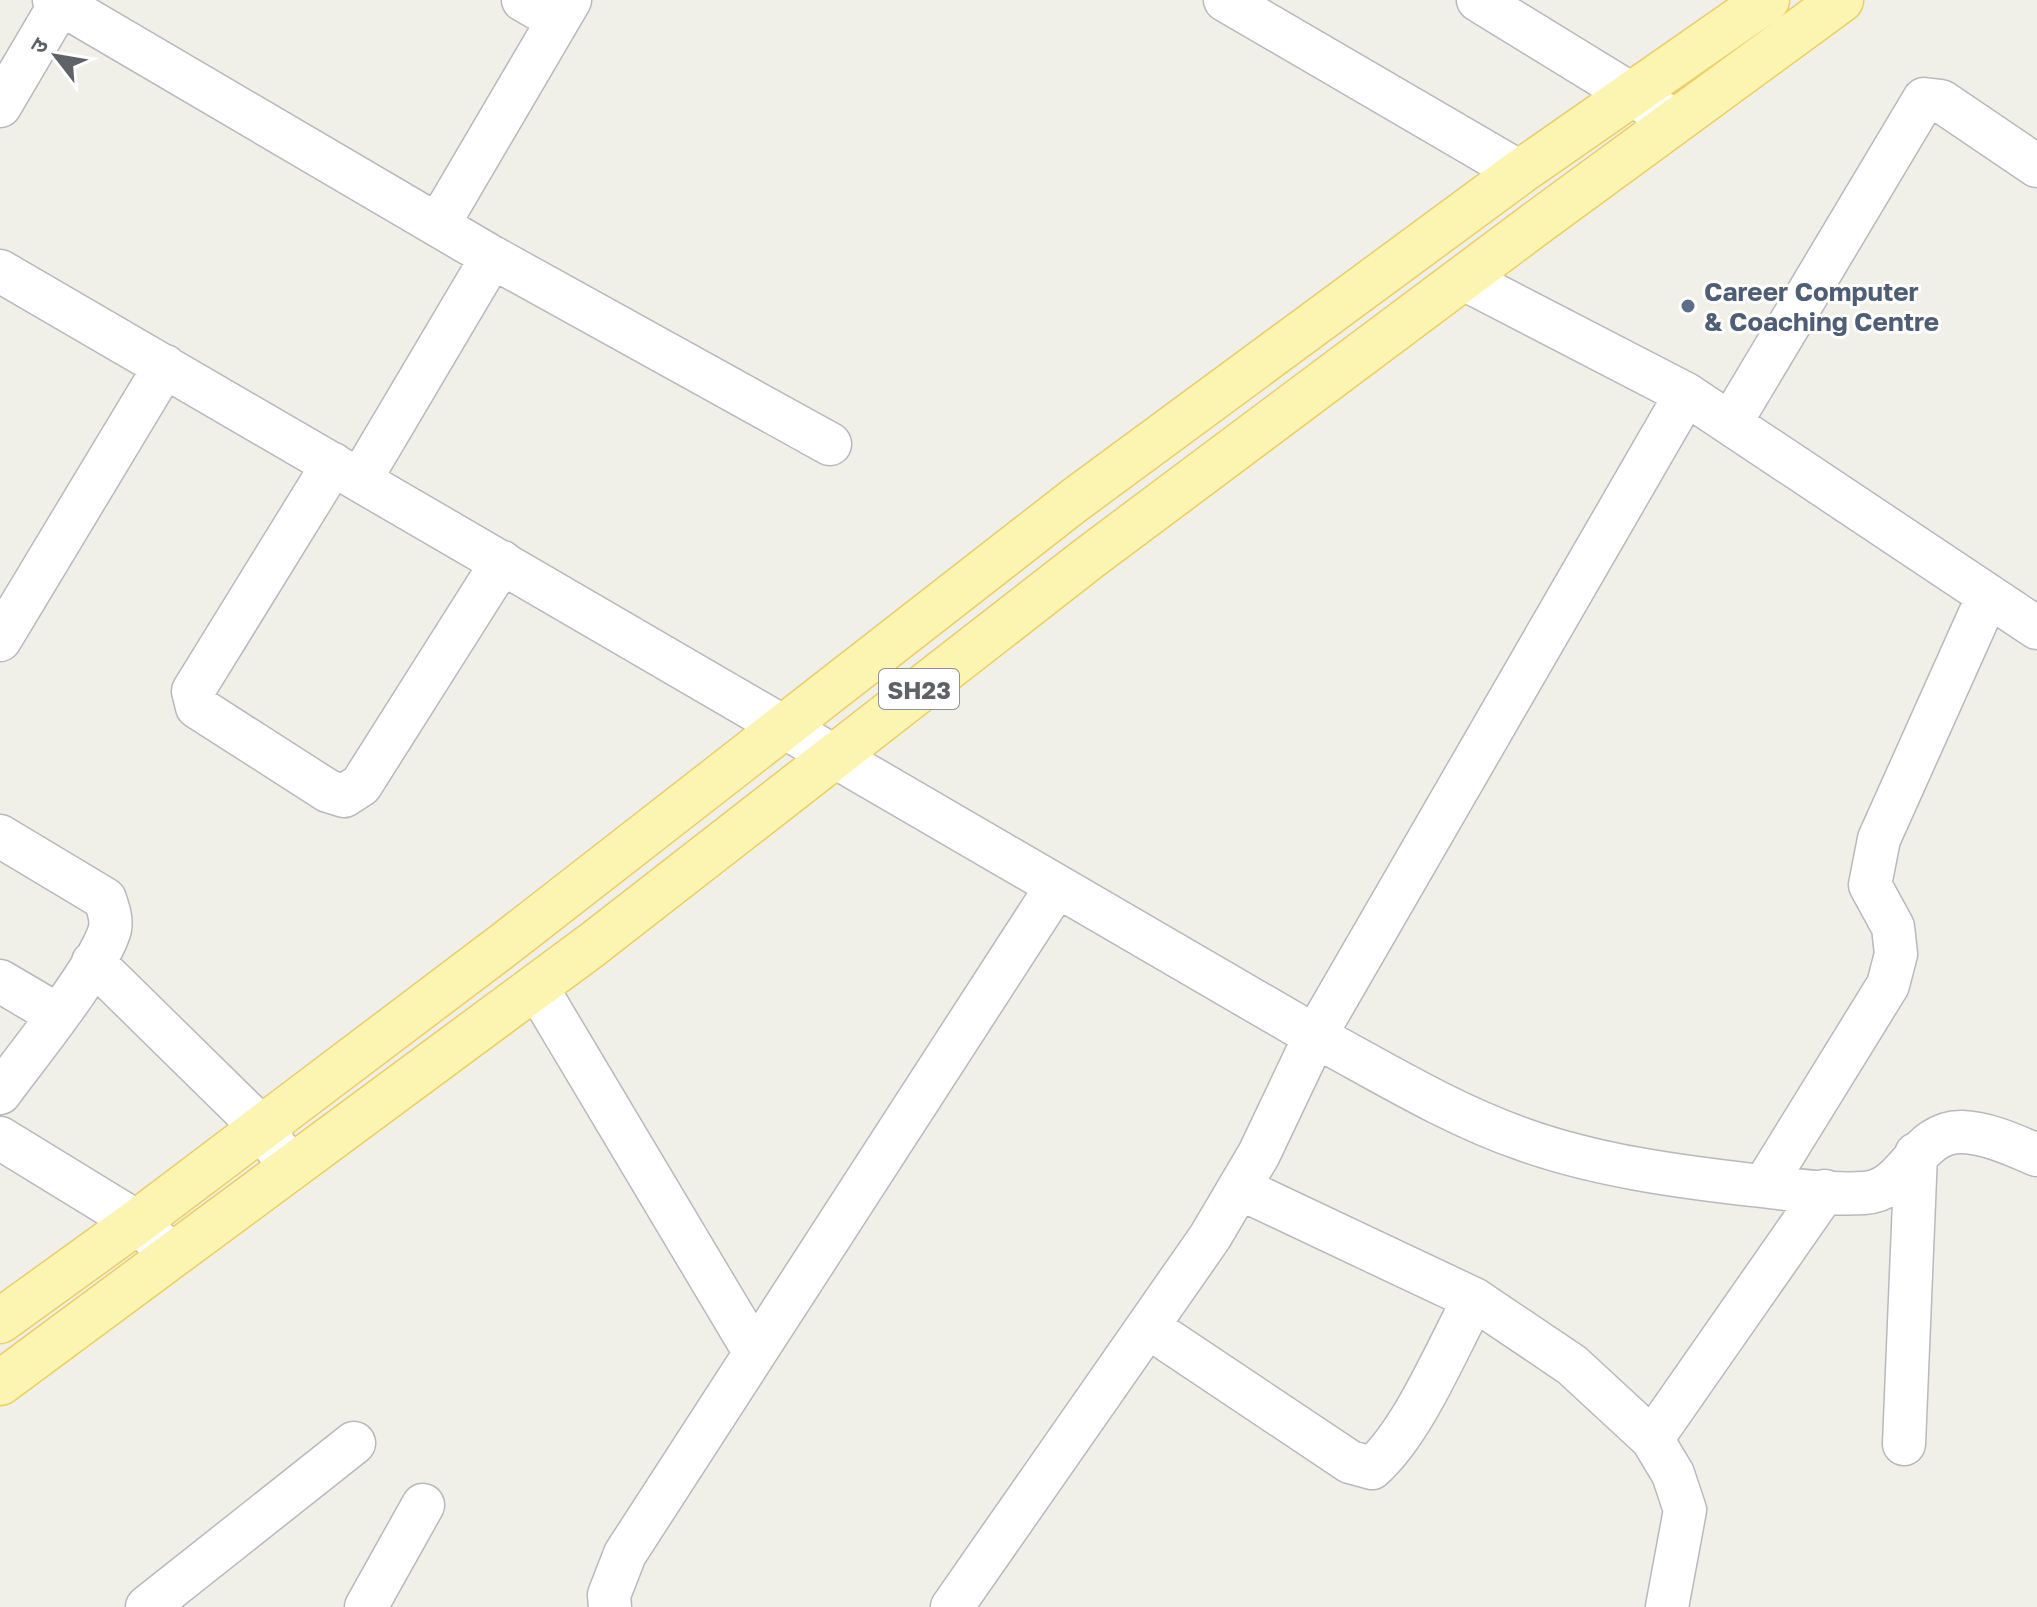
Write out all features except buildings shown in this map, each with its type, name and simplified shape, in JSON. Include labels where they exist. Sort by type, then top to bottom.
[{"type":"main road","name":"SH23","points":[[0,1321],[137,1222],[1075,500],[1520,172],[1767,0]]},
{"type":"main road","name":"SH23","points":[[0,1383],[536,986],[1089,558],[1841,0]]},
{"type":"street","points":[[1225,0],[1520,172]]},
{"type":"street","points":[[1478,0],[1675,121]]},
{"type":"street","points":[[0,106],[57,2],[492,257],[830,444]]},
{"type":"street","points":[[438,225],[550,7]]},
{"type":"street","points":[[1731,422],[1924,99],[1941,101],[2037,166]]},
{"type":"street","points":[[492,257],[347,472],[193,691],[197,707],[328,791],[344,796],[361,785],[502,562]]},
{"type":"street","points":[[0,271],[1315,1036],[1454,1110],[1523,1140],[1657,1171],[1764,1186],[1872,1193],[1893,1183],[1916,1154],[1939,1135],[1960,1132],[1986,1135],[2037,1155]]},
{"type":"street","points":[[1464,279],[1686,394],[1987,598],[2037,628]]},
{"type":"street","points":[[0,640],[165,366]]},
{"type":"street","points":[[952,1607],[1210,1237],[1239,1188],[1315,1036],[1686,394]]},
{"type":"street","points":[[1764,1186],[1888,985],[1896,954],[1893,927],[1870,885],[1872,866],[1879,839],[1987,598]]},
{"type":"street","points":[[0,836],[105,899],[110,915],[110,930],[93,962],[0,1093]]},
{"type":"street","points":[[610,1607],[609,1595],[625,1554],[1057,886]]},
{"type":"street","points":[[93,962],[261,1127],[291,1168]]},
{"type":"street","points":[[0,981],[56,1014]]},
{"type":"street","points":[[536,986],[755,1353]]},
{"type":"street","points":[[0,1138],[137,1222],[172,1255]]},
{"type":"street","points":[[1904,1444],[1916,1154]]},
{"type":"street","points":[[1239,1188],[1474,1299],[1572,1365],[1652,1439],[1673,1474],[1685,1510],[1667,1607]]},
{"type":"street","points":[[1652,1439],[1825,1191]]},
{"type":"street","points":[[1148,1327],[1350,1462],[1372,1468],[1386,1456],[1403,1430],[1474,1299]]},
{"type":"street","points":[[147,1607],[354,1443]]},
{"type":"street","points":[[366,1607],[423,1505]]},
{"type":"place","name":"Career Computer & Coaching Centre","points":[[1688,306]]}]
